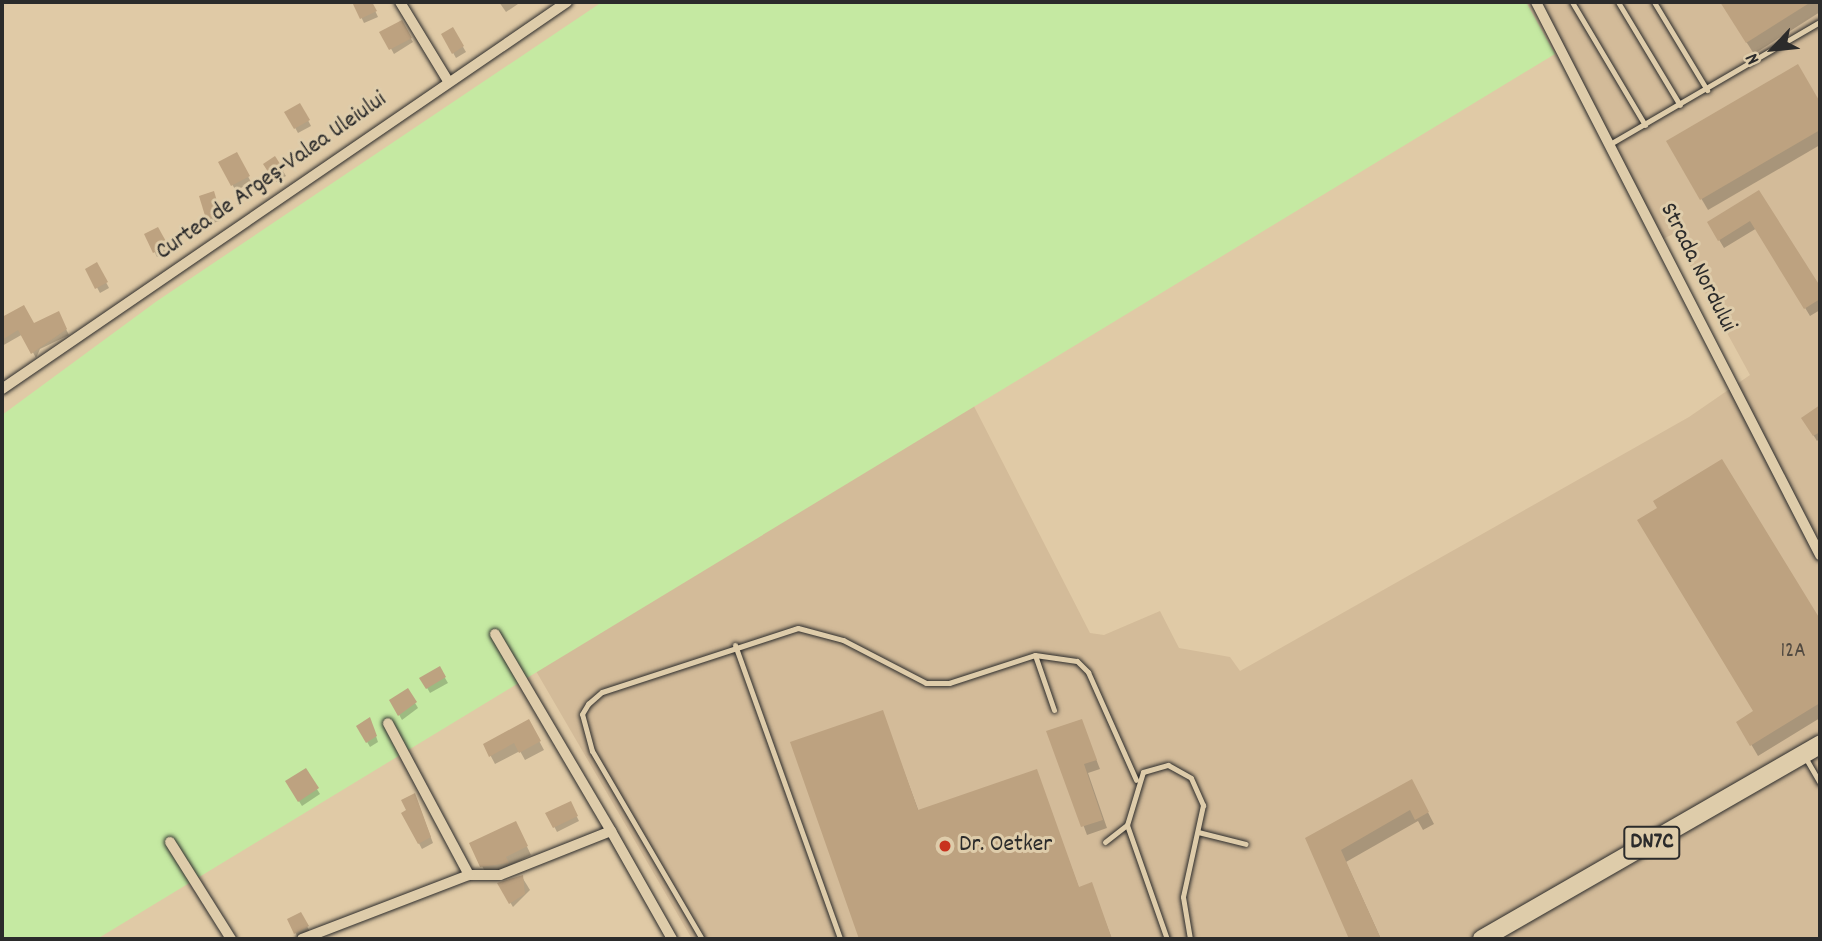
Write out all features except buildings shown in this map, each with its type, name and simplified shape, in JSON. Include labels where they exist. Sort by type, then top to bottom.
[{"type":"main road","name":"DN7C","points":[[1482,939],[1820,745]]},
{"type":"street","points":[[400,2],[448,81]]},
{"type":"street","name":"Curtea de Argeș-Valea Uleiului","points":[[2,389],[567,2]]},
{"type":"street","name":"Strada Nordului","points":[[1536,2],[1820,555]]},
{"type":"street","points":[[495,634],[672,939]]},
{"type":"street","points":[[388,723],[470,875]]},
{"type":"street","points":[[302,939],[470,875],[500,875],[611,831]]},
{"type":"street","points":[[170,842],[231,939]]},
{"type":"lane","points":[[1572,2],[1645,125]]},
{"type":"lane","points":[[1618,2],[1680,105]]},
{"type":"lane","points":[[1654,2],[1707,90]]},
{"type":"lane","points":[[1610,144],[1820,22]]},
{"type":"lane","points":[[702,939],[592,751],[582,714],[602,692],[773,631],[821,632],[936,684],[1035,654],[1077,661],[1088,673],[1136,780],[1127,825],[1167,939]]},
{"type":"lane","points":[[735,645],[840,939]]},
{"type":"lane","points":[[1035,654],[1054,710]]},
{"type":"lane","points":[[1804,755],[1820,783]]},
{"type":"lane","points":[[1136,780],[1156,767],[1180,768],[1198,788],[1198,832],[1183,897],[1190,939]]},
{"type":"lane","points":[[1105,842],[1127,825]]},
{"type":"lane","points":[[1198,832],[1246,844]]},
{"type":"shaded area","points":[[1532,2],[1820,2],[1820,939],[692,939],[508,623],[937,334],[1090,633],[1104,635],[1160,611],[1179,648],[1230,657],[1240,671],[1689,417],[1750,375],[1673,234],[1657,242]]},
{"type":"green space","points":[[602,2],[1526,2],[1555,54],[97,939],[2,939],[2,415],[157,301]]},
{"type":"place","name":"Dr. Oetker","points":[[945,846]]}]
